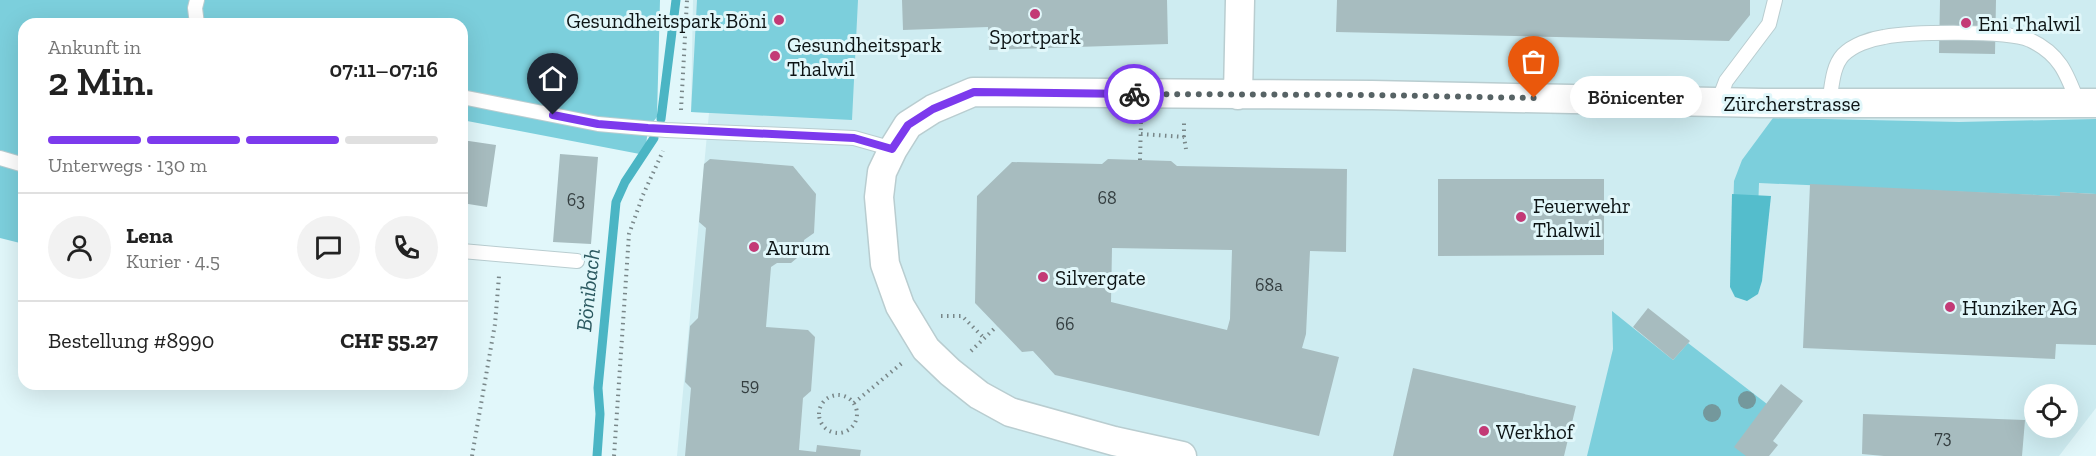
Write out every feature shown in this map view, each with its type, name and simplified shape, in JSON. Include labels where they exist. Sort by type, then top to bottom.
[{"type":"street","points":[[1238,94],[1240,0]]},
{"type":"street","name":"Zürcherstrasse","points":[[1182,456],[1114,441],[1010,412],[979,395],[926,349],[900,306],[885,264],[879,196],[882,172],[892,149],[908,125],[933,109],[974,92],[1372,95],[1718,102],[2087,103]]},
{"type":"lane","points":[[196,18],[197,0]]},
{"type":"lane","points":[[1718,102],[1726,81],[1769,24],[1775,0]]},
{"type":"lane","points":[[1829,103],[1836,66],[1843,55],[1857,45],[1884,37],[1912,34],[2012,34],[2031,40],[2050,54],[2066,70],[2087,103]]},
{"type":"lane","points":[[468,98],[598,124],[672,130],[854,138],[892,149]]},
{"type":"lane","points":[[0,158],[18,163]]},
{"type":"lane","points":[[468,251],[577,261]]},
{"type":"path","points":[[614,456],[629,234],[643,195],[672,130],[687,0]]},
{"type":"path","points":[[1140,160],[1141,114]]},
{"type":"path","points":[[1141,134],[1184,137],[1186,149]]},
{"type":"path","points":[[472,456],[495,324],[501,254]]},
{"type":"path","points":[[933,316],[962,316],[985,339]]},
{"type":"path","points":[[964,358],[997,326]]},
{"type":"path","points":[[854,403],[907,358]]},
{"type":"path","points":[[832,396],[844,396],[854,403],[856,420],[849,430],[831,432],[821,423],[819,410],[826,399],[832,396]]},
{"type":"shaded area","points":[[0,0],[660,0],[657,117],[648,128],[645,155],[468,121],[468,18],[18,18],[18,242],[0,238]]},
{"type":"shaded area","points":[[693,0],[2096,0],[2096,408],[2078,431],[2078,384],[2024,384],[2024,438],[2073,438],[2059,456],[677,456],[709,113],[691,112]]},
{"type":"shaded area","name":"Gesundheitspark Thalwil","points":[[697,0],[858,0],[852,120],[691,112]]},
{"type":"shaded area","points":[[1773,118],[1959,122],[2096,119],[2096,194],[2060,192],[2060,196],[1759,183],[1755,295],[1731,280],[1734,181],[1742,160]]},
{"type":"shaded area","points":[[1732,194],[1771,196],[1762,281],[1758,294],[1747,301],[1735,297],[1730,287]]},
{"type":"shaded area","points":[[1612,311],[1673,360],[1688,343],[1767,404],[1746,456],[1587,456],[1613,349]]},
{"type":"building","name":"Sportpark","points":[[902,0],[1167,0],[1168,44],[989,50],[988,27],[903,30]]},
{"type":"building","points":[[1337,0],[1750,0],[1750,15],[1729,41],[1336,32]]},
{"type":"building","points":[[1940,0],[1996,0],[1995,54],[1939,53]]},
{"type":"building","points":[[468,141],[496,145],[487,207],[468,204]]},
{"type":"building","points":[[560,154],[598,157],[591,244],[553,242]]},
{"type":"building","points":[[710,159],[793,166],[816,194],[814,233],[804,240],[803,253],[791,263],[777,263],[771,267],[766,327],[808,330],[815,337],[811,391],[803,398],[799,450],[816,452],[817,445],[861,450],[860,456],[685,456],[691,388],[685,382],[690,326],[698,318],[706,228],[699,222],[704,164]]},
{"type":"building","name":"Silvergate","points":[[1108,159],[1171,161],[1177,166],[1347,169],[1346,252],[1310,251],[1306,334],[1302,348],[1339,357],[1319,436],[1055,375],[1033,351],[1022,352],[975,303],[977,196],[1012,162],[1102,164]],"holes":[[[1112,248],[1232,250],[1230,319],[1227,330],[1111,302]]]},
{"type":"building","name":"Feuerwehr Thalwil","points":[[1438,179],[1604,179],[1604,255],[1438,256]]},
{"type":"building","name":"Hunziker AG","points":[[1810,184],[2060,196],[2060,192],[2096,194],[2096,345],[2056,344],[2055,359],[1803,348]]},
{"type":"building","points":[[1648,308],[1690,341],[1673,360],[1633,327]]},
{"type":"building","name":"Werkhof","points":[[1413,368],[1576,406],[1564,456],[1393,456]]},
{"type":"building","points":[[1781,384],[1803,401],[1773,441],[1778,445],[1769,456],[1746,456],[1734,447]]},
{"type":"building","points":[[1863,414],[2024,420],[2022,456],[1862,454]]},
{"type":"waterway","name":"Bönibach","points":[[661,119],[676,0]]},
{"type":"waterway","name":"Bönibach","points":[[597,456],[600,414],[598,388],[616,202],[625,182],[654,138]]},
{"type":"way so far","points":[[1134,94],[1534,98]]},
{"type":"place","name":"Sportpark","points":[[1035,14]]},
{"type":"place","name":"Gesundheitspark Böni","points":[[779,20]]},
{"type":"place","name":"Eni Thalwil","points":[[1966,23]]},
{"type":"place","name":"Gesundheitspark Thalwil","points":[[775,56]]},
{"type":"place","name":"Bönicenter","points":[[1534,98]]},
{"type":"place","name":"Feuerwehr Thalwil","points":[[1521,217]]},
{"type":"place","name":"Aurum","points":[[754,247]]},
{"type":"place","name":"Silvergate","points":[[1043,277]]},
{"type":"place","name":"Hunziker AG","points":[[1950,307]]},
{"type":"place","name":"Werkhof","points":[[1484,431]]},
{"type":"route","points":[[553,115],[598,124],[648,128],[854,138],[892,149],[908,125],[933,109],[974,92],[1134,94]]}]
